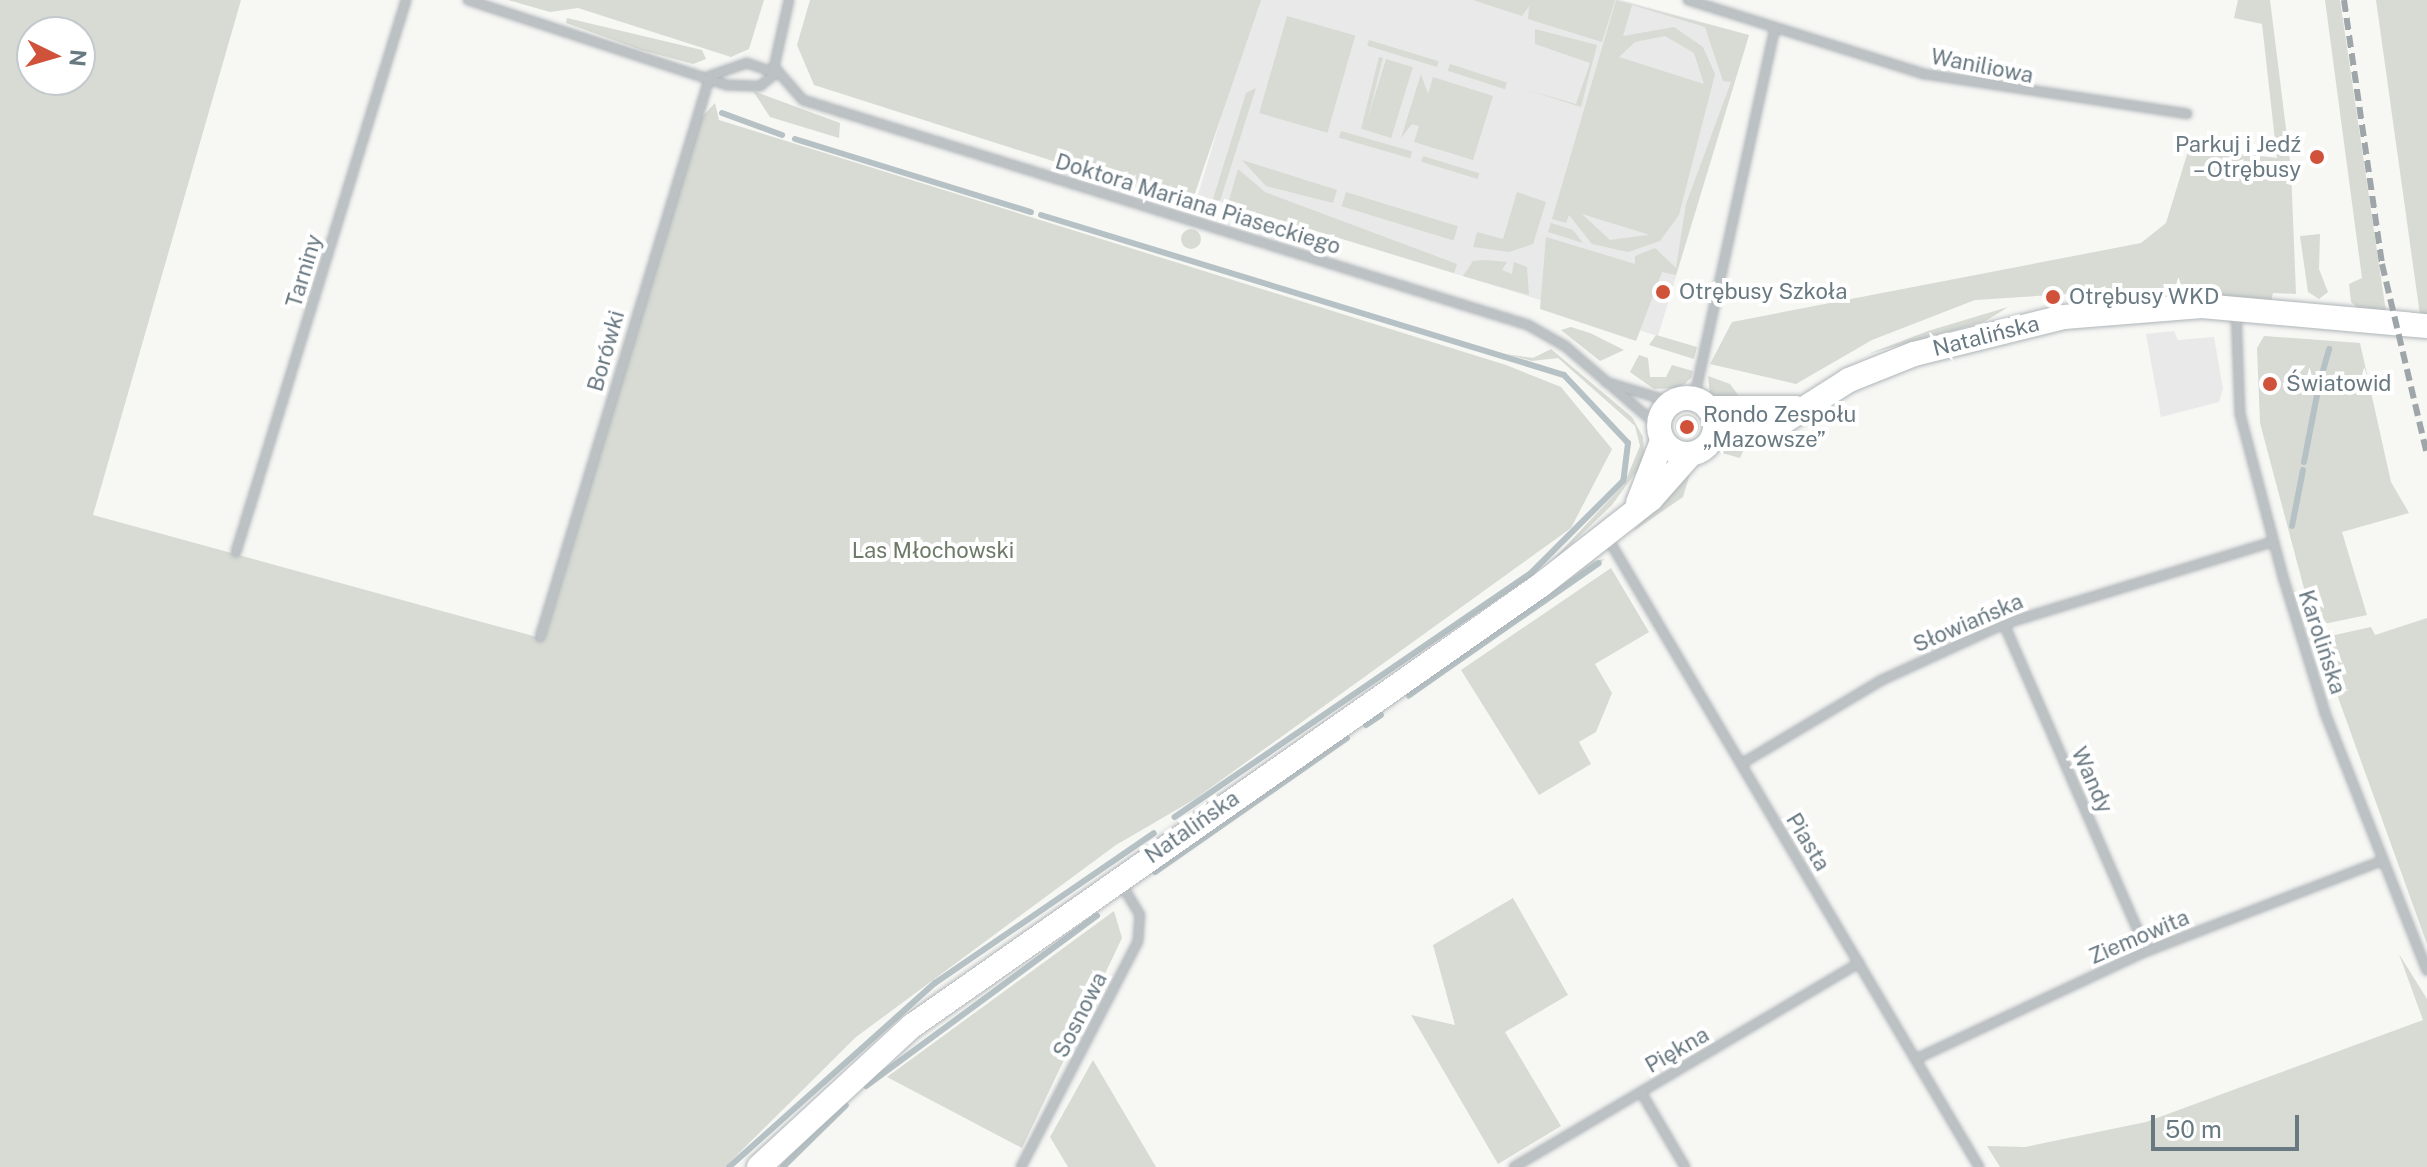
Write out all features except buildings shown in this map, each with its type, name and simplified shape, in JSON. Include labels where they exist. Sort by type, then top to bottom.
[{"type":"main road","name":"Natalińska","points":[[1713,437],[1776,424],[1796,408],[1881,365],[1995,330],[2185,306],[2427,326]]},
{"type":"main road","name":"Natalińska","points":[[1692,403],[1796,408]]},
{"type":"main road","points":[[1692,403],[1713,437],[1690,455],[1660,434],[1692,403]]},
{"type":"main road","name":"Natalińska","points":[[759,1167],[912,1026],[1606,535],[1638,503],[1660,434]]},
{"type":"main road","name":"Natalińska","points":[[1638,503],[1651,499],[1690,455]]},
{"type":"street","name":"Tarniny","points":[[236,552],[406,0]]},
{"type":"street","points":[[468,0],[750,87],[767,85],[776,73],[774,61],[789,0]]},
{"type":"street","name":"Waniliowa","points":[[1688,0],[1774,31],[1924,74],[2187,114]]},
{"type":"street","points":[[1692,403],[1774,31]]},
{"type":"street","points":[[710,76],[753,63],[776,73]]},
{"type":"street","name":"Doktora Mariana Piaseckiego","points":[[776,73],[793,94],[839,114],[1528,325],[1606,382],[1660,434]]},
{"type":"street","name":"Borówki","points":[[540,637],[710,76]]},
{"type":"street","name":"Karolińska","points":[[2236,309],[2240,414],[2273,542],[2381,861],[2427,971]]},
{"type":"street","name":"Doktora Mariana Piaseckiego","points":[[1606,382],[1692,403]]},
{"type":"street","name":"Piasta","points":[[1606,535],[1979,1167]]},
{"type":"street","name":"Słowiańska","points":[[1741,764],[1882,680],[2004,624],[2273,542]]},
{"type":"street","name":"Wandy","points":[[2004,624],[2147,951]]},
{"type":"street","name":"Ziemowita","points":[[1916,1059],[2147,951],[2381,861]]},
{"type":"street","name":"Sosnowa","points":[[1021,1167],[1138,941],[1139,912],[1118,879]]},
{"type":"street","name":"Piękna","points":[[1514,1167],[1859,963]]},
{"type":"street","points":[[1641,1092],[1685,1167]]},
{"type":"shaded area","points":[[1256,0],[1622,0],[1749,35],[1658,336],[1198,195]]},
{"type":"shaded area","points":[[2174,331],[2178,340],[2214,337],[2223,389],[2219,402],[2161,417],[2146,334]]},
{"type":"green space","name":"Las Młochowski","points":[[0,0],[241,0],[93,515],[544,639],[699,120],[715,103],[719,120],[1506,365],[1561,387],[1612,449],[1571,528],[1195,799],[1116,845],[856,1037],[725,1167],[0,1167]]},
{"type":"green space","points":[[508,0],[764,0],[749,49],[731,57],[578,8],[550,12]]},
{"type":"green space","points":[[810,0],[1261,0],[1191,205],[814,85],[797,45]]},
{"type":"green space","points":[[1473,0],[1615,0],[1602,42],[1528,19],[1529,6],[1522,16]]},
{"type":"green space","points":[[1616,0],[1749,35],[1676,275],[1662,272],[1636,341],[1540,309],[1546,237],[1635,264],[1635,256],[1655,248],[1676,268],[1686,204],[1731,82],[1723,81],[1705,27],[1632,5],[1623,36],[1674,27],[1703,47],[1715,74],[1679,215],[1660,241],[1628,252],[1592,244],[1569,215],[1566,223],[1552,219]],"holes":[[[1665,36],[1694,53],[1704,84],[1619,57],[1635,42]],[[1582,214],[1647,234],[1648,235],[1610,240]]]},
{"type":"green space","points":[[2238,0],[2270,0],[2291,169],[2296,294],[2273,293],[2271,302],[2191,293],[2191,286],[1975,300],[1872,340],[1796,384],[1710,364],[1732,322],[2141,243],[2166,223],[2189,148],[2277,158],[2262,24],[2234,18]]},
{"type":"green space","points":[[2325,0],[2340,0],[2386,312],[2361,311],[2351,302],[2349,284],[2362,278]]},
{"type":"green space","points":[[2376,0],[2427,0],[2427,316],[2420,315]]},
{"type":"green space","points":[[1287,16],[1355,36],[1327,133],[1259,113]]},
{"type":"green space","points":[[567,18],[702,50],[706,59],[693,64],[641,50],[566,23]]},
{"type":"green space","points":[[1535,29],[1597,45],[1581,107],[1524,89],[1576,104],[1590,63],[1535,44]]},
{"type":"green space","points":[[1369,40],[1439,61],[1437,67],[1367,46]]},
{"type":"green space","points":[[1379,57],[1383,58],[1365,130],[1361,129]]},
{"type":"green space","points":[[1386,59],[1413,67],[1391,138],[1364,130]]},
{"type":"green space","points":[[1450,64],[1507,83],[1505,89],[1448,71]]},
{"type":"green space","points":[[1421,74],[1428,94],[1433,77],[1493,96],[1473,160],[1414,142],[1419,126],[1412,124],[1401,138]]},
{"type":"green space","points":[[1256,88],[1220,201],[1213,199],[1246,93]]},
{"type":"green space","points":[[753,91],[840,123],[839,138],[770,117]]},
{"type":"green space","points":[[1341,131],[1412,151],[1410,158],[1339,138]]},
{"type":"green space","points":[[1423,156],[1479,173],[1478,179],[1421,162]]},
{"type":"green space","points":[[1242,160],[1337,190],[1333,203],[1266,186]]},
{"type":"green space","points":[[1238,169],[1265,192],[1457,264],[1454,273],[1228,204]]},
{"type":"green space","points":[[1346,192],[1458,226],[1454,241],[1342,206]]},
{"type":"green space","points":[[1517,192],[1546,202],[1533,244],[1509,252],[1473,247],[1477,232],[1503,239]]},
{"type":"green space","points":[[1551,223],[1573,230],[1583,243],[1548,232]]},
{"type":"green space","points":[[1191,229],[1198,232],[1201,239],[1198,246],[1191,249],[1184,246],[1181,239],[1184,232]]},
{"type":"green space","points":[[2320,234],[2319,269],[2328,292],[2319,299],[2308,292],[2300,236]]},
{"type":"green space","points":[[1473,261],[1507,262],[1502,270],[1512,274],[1514,262],[1527,267],[1529,295],[1463,276]]},
{"type":"green space","points":[[2008,307],[1984,322],[1868,354],[1928,331]]},
{"type":"green space","points":[[1571,327],[1624,350],[1600,361],[1561,330]]},
{"type":"green space","points":[[1656,335],[1697,347],[1694,359],[1649,345]]},
{"type":"green space","points":[[2264,336],[2360,343],[2391,482],[2409,513],[2342,532],[2367,615],[2314,626],[2260,423],[2257,348]]},
{"type":"green space","points":[[1551,349],[1632,417],[1643,437],[1644,452],[1639,468],[1612,505],[1536,578],[1624,484],[1640,446],[1635,426],[1558,358],[1532,361],[1506,354],[1533,358]]},
{"type":"green space","points":[[1639,355],[1648,358],[1650,377],[1666,377],[1672,365],[1693,371],[1691,378],[1680,388],[1654,389],[1630,372]]},
{"type":"green space","points":[[1708,376],[1730,384],[1742,400],[1710,395]]},
{"type":"green space","points":[[1687,414],[1695,418],[1699,426],[1695,434],[1687,438],[1679,434],[1675,426],[1679,418]]},
{"type":"green space","points":[[1750,436],[1740,458],[1722,453],[1729,442]]},
{"type":"green space","points":[[1692,467],[1683,497],[1631,533],[1634,530]]},
{"type":"green space","points":[[1605,559],[1408,700],[1403,693],[1593,561]]},
{"type":"green space","points":[[1611,568],[1649,632],[1595,664],[1612,693],[1596,732],[1579,742],[1591,764],[1539,795],[1461,670]]},
{"type":"green space","points":[[2427,618],[2427,944],[2317,639],[2371,627],[2375,635]]},
{"type":"green space","points":[[1513,898],[1568,995],[1505,1032],[1561,1126],[1498,1164],[1411,1015],[1455,1025],[1433,945]]},
{"type":"green space","points":[[1114,911],[1122,938],[1022,1148],[887,1077]]},
{"type":"green space","points":[[2399,954],[2427,999],[2427,1167],[2000,1167],[1987,1146],[2025,1147],[2146,1122],[2423,1020]]},
{"type":"green space","points":[[1093,1060],[1156,1167],[1068,1167],[1050,1137]]},
{"type":"waterway","points":[[722,113],[782,135]]},
{"type":"waterway","points":[[795,139],[1031,212]]},
{"type":"waterway","points":[[1041,215],[1564,375],[1628,443],[1623,481],[1531,573],[1175,817]]},
{"type":"waterway","points":[[2322,374],[2329,349]]},
{"type":"waterway","points":[[2304,462],[2320,380]]},
{"type":"waterway","points":[[2292,526],[2303,470]]},
{"type":"waterway","points":[[1409,695],[1599,563]]},
{"type":"waterway","points":[[1366,725],[1381,715]]},
{"type":"waterway","points":[[1155,872],[1347,738]]},
{"type":"waterway","points":[[729,1167],[935,983],[1154,833]]},
{"type":"waterway","points":[[866,1086],[1097,916]]},
{"type":"waterway","points":[[783,1167],[846,1105]]},
{"type":"railway","points":[[2344,0],[2382,264],[2427,455]]},
{"type":"place","name":"Parkuj i Jedź – Otrębusy","points":[[2317,157]]},
{"type":"place","name":"Otrębusy Szkoła","points":[[1663,292]]},
{"type":"place","name":"Otrębusy WKD","points":[[2053,297]]},
{"type":"place","name":"Światowid","points":[[2270,384]]},
{"type":"place","name":"Rondo Zespołu „Mazowsze”","points":[[1687,427]]}]
